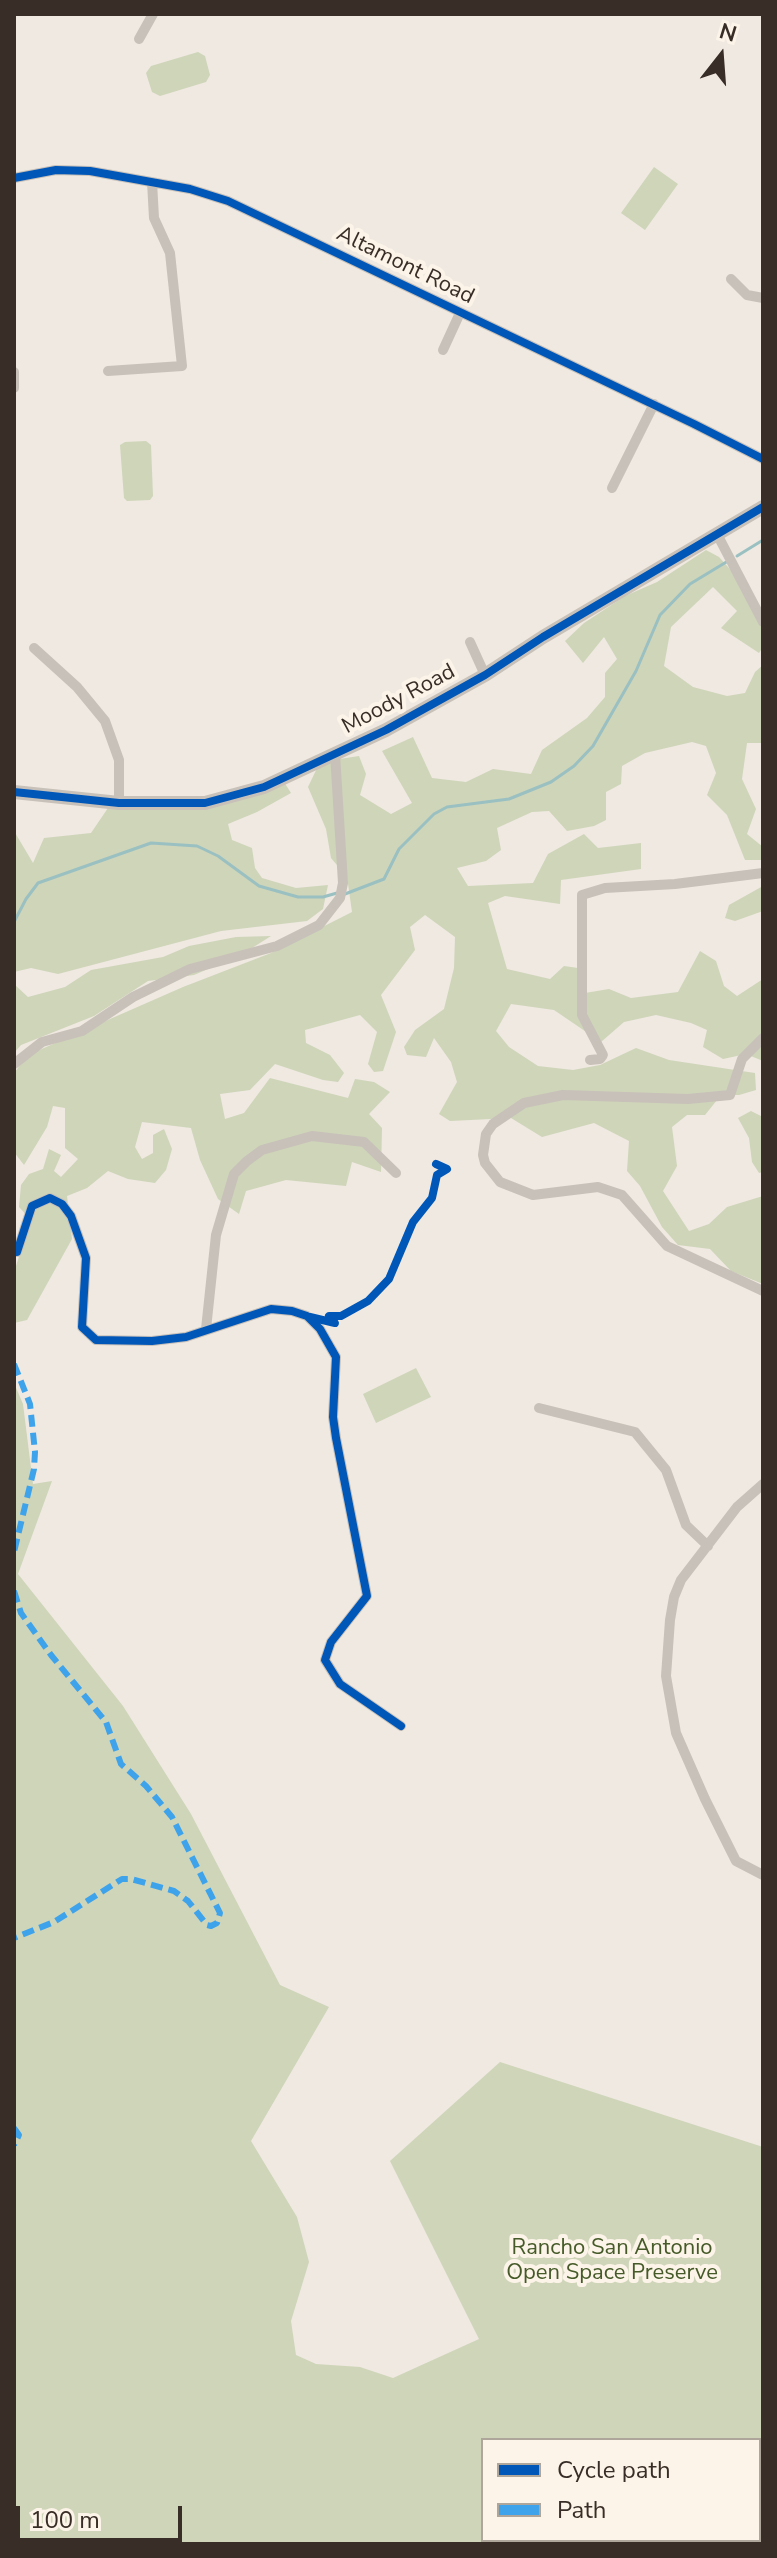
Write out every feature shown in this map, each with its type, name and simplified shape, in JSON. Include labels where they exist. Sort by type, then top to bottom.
[{"type":"street","points":[[139,39],[153,14]]},
{"type":"street","name":"Altamont Road","points":[[14,178],[56,170],[90,171],[190,189],[228,201],[763,459]]},
{"type":"street","points":[[108,371],[182,366],[170,253],[154,218],[152,182]]},
{"type":"street","points":[[731,279],[747,295],[763,298]]},
{"type":"street","points":[[443,350],[460,313]]},
{"type":"street","points":[[14,372],[14,388]]},
{"type":"street","points":[[612,488],[654,404]]},
{"type":"street","name":"Moody Road","points":[[14,792],[119,803],[205,803],[264,787],[386,730],[485,675],[543,637],[763,507]]},
{"type":"street","points":[[717,534],[763,622]]},
{"type":"street","points":[[470,642],[485,675]]},
{"type":"street","points":[[34,648],[77,687],[105,721],[119,760],[119,803]]},
{"type":"street","points":[[14,1064],[42,1042],[82,1031],[133,997],[190,969],[277,946],[319,925],[340,898],[343,883],[335,754]]},
{"type":"street","points":[[590,1060],[600,1059],[603,1055],[582,1015],[582,895],[605,888],[675,884],[763,873]]},
{"type":"street","points":[[763,1038],[742,1059],[730,1095],[688,1099],[563,1095],[524,1103],[493,1124],[486,1134],[483,1155],[485,1163],[500,1182],[533,1195],[598,1187],[622,1195],[667,1246],[763,1291]]},
{"type":"street","points":[[206,1329],[216,1235],[234,1174],[247,1161],[262,1150],[312,1136],[364,1142],[396,1173]]},
{"type":"street","points":[[14,1252],[17,1252],[32,1206],[50,1198],[62,1204],[71,1216],[86,1258],[82,1327],[96,1340],[152,1341],[186,1337],[271,1309],[307,1316],[320,1329],[336,1357],[333,1417],[367,1596],[331,1642],[325,1660],[340,1684],[401,1726]]},
{"type":"street","points":[[539,1408],[635,1432],[666,1470],[686,1525],[708,1546]]},
{"type":"street","points":[[763,1484],[737,1507],[690,1567],[677,1590],[670,1620],[666,1676],[676,1733],[705,1799],[736,1861],[763,1875]]},
{"type":"green space","points":[[198,52],[205,56],[210,75],[206,82],[160,96],[152,92],[146,73],[151,66]]},
{"type":"green space","points":[[654,167],[678,184],[645,230],[621,213]]},
{"type":"green space","points":[[146,441],[151,445],[153,496],[150,500],[127,501],[124,498],[120,445]]},
{"type":"green space","points":[[706,550],[719,557],[748,589],[763,623],[763,647],[759,653],[721,628],[737,611],[713,587],[671,627],[664,666],[693,687],[727,696],[745,693],[755,672],[763,665],[763,743],[747,743],[742,779],[756,809],[747,834],[763,847],[763,860],[745,860],[727,815],[707,795],[716,773],[706,746],[692,742],[645,753],[622,766],[621,784],[606,792],[606,820],[594,826],[567,831],[549,811],[532,812],[497,828],[501,850],[486,861],[457,868],[468,886],[533,883],[548,854],[584,834],[598,848],[641,843],[641,869],[561,880],[560,904],[505,896],[488,903],[507,969],[550,979],[564,966],[578,968],[585,993],[609,989],[631,998],[678,992],[700,951],[716,961],[724,986],[737,996],[763,979],[763,1061],[746,1054],[723,1059],[703,1047],[707,1030],[656,1015],[624,1022],[601,1042],[554,1010],[511,1004],[496,1031],[509,1047],[538,1066],[573,1070],[600,1065],[636,1048],[669,1060],[755,1073],[756,1090],[739,1095],[721,1095],[705,1115],[687,1115],[672,1127],[677,1166],[663,1191],[689,1231],[709,1224],[727,1207],[763,1196],[763,1284],[731,1271],[710,1249],[678,1245],[662,1227],[640,1186],[627,1171],[629,1141],[594,1123],[542,1137],[511,1118],[450,1121],[439,1114],[457,1082],[451,1062],[434,1038],[426,1057],[407,1055],[404,1047],[415,1030],[444,1009],[454,968],[455,937],[425,915],[410,927],[415,950],[381,995],[396,1032],[383,1071],[374,1072],[368,1064],[377,1032],[360,1015],[305,1030],[306,1043],[330,1055],[344,1073],[338,1082],[275,1064],[250,1090],[220,1094],[225,1119],[244,1113],[270,1078],[348,1098],[355,1079],[374,1082],[390,1092],[369,1114],[382,1128],[381,1172],[352,1162],[346,1186],[286,1180],[246,1191],[239,1214],[218,1199],[200,1160],[191,1128],[142,1122],[135,1147],[142,1159],[153,1153],[153,1135],[164,1129],[172,1149],[166,1170],[155,1183],[128,1179],[108,1171],[87,1188],[67,1196],[72,1239],[27,1320],[14,1323],[14,1272],[31,1220],[19,1207],[21,1185],[29,1174],[43,1169],[49,1149],[61,1155],[54,1171],[61,1177],[78,1159],[65,1148],[65,1108],[53,1106],[47,1127],[24,1165],[14,1152],[14,1073],[28,1055],[183,987],[271,953],[352,912],[347,877],[331,858],[326,829],[308,787],[320,762],[359,756],[366,774],[360,795],[391,814],[412,803],[382,751],[413,737],[432,778],[466,782],[493,769],[531,774],[542,750],[587,718],[605,697],[605,673],[617,659],[604,637],[583,663],[565,641],[584,623],[625,596],[657,582]]},
{"type":"green space","points":[[284,782],[291,793],[228,824],[232,840],[252,848],[255,868],[262,878],[296,888],[328,885],[323,909],[307,921],[221,931],[58,974],[31,968],[14,972],[14,831],[33,863],[44,838],[91,833],[110,805],[202,810]]},
{"type":"green space","points":[[763,886],[763,911],[735,921],[725,918],[729,905]]},
{"type":"green space","points":[[271,936],[241,955],[194,975],[148,981],[94,1016],[21,1045],[14,1053],[14,984],[28,997],[65,987],[91,970],[163,957],[189,946],[236,937]]},
{"type":"green space","points":[[751,1111],[763,1117],[763,1172],[759,1173],[752,1162],[749,1138],[738,1118]]},
{"type":"green space","points":[[416,1368],[431,1397],[376,1423],[363,1394]]},
{"type":"green space","name":"Rancho San Antonio Open Space Preserve","points":[[14,1383],[23,1404],[33,1484],[52,1481],[18,1574],[123,1706],[191,1814],[280,1985],[329,2007],[251,2141],[297,2217],[309,2262],[291,2321],[296,2355],[316,2364],[360,2367],[393,2378],[479,2339],[390,2161],[500,2062],[763,2147],[763,2544],[14,2544]]},
{"type":"waterway","points":[[737,556],[763,540]]},
{"type":"waterway","points":[[345,894],[384,879],[399,849],[434,814],[447,807],[509,799],[551,782],[574,766],[593,746],[636,671],[660,615],[690,584],[728,561]]},
{"type":"waterway","points":[[14,922],[38,883],[151,843],[197,846],[218,856],[259,886],[298,897],[323,897],[337,893]]},
{"type":"marked path","points":[[14,1364],[30,1404],[35,1452],[34,1469],[14,1552]]},
{"type":"marked path","points":[[14,1591],[21,1613],[106,1722],[121,1764],[146,1786],[172,1817],[220,1913],[217,1923],[207,1925],[188,1901],[174,1891],[122,1879],[54,1922],[14,1938]]},
{"type":"marked path","points":[[14,2128],[19,2135],[14,2145]]},
{"type":"cycle path","points":[[14,178],[56,170],[90,171],[190,189],[228,201],[763,459]]},
{"type":"cycle path","points":[[14,792],[119,803],[205,803],[264,787],[386,730],[485,675],[543,637],[763,507]]},
{"type":"cycle path","points":[[310,1317],[335,1323],[329,1316],[341,1316],[368,1301],[389,1279],[413,1222],[432,1198],[437,1175],[447,1169],[436,1164]]},
{"type":"cycle path","points":[[14,1252],[17,1252],[32,1206],[50,1198],[62,1204],[71,1216],[86,1258],[82,1327],[96,1340],[152,1341],[186,1337],[271,1309],[307,1316],[320,1329],[336,1357],[333,1417],[367,1596],[331,1642],[325,1660],[340,1684],[401,1726]]}]
